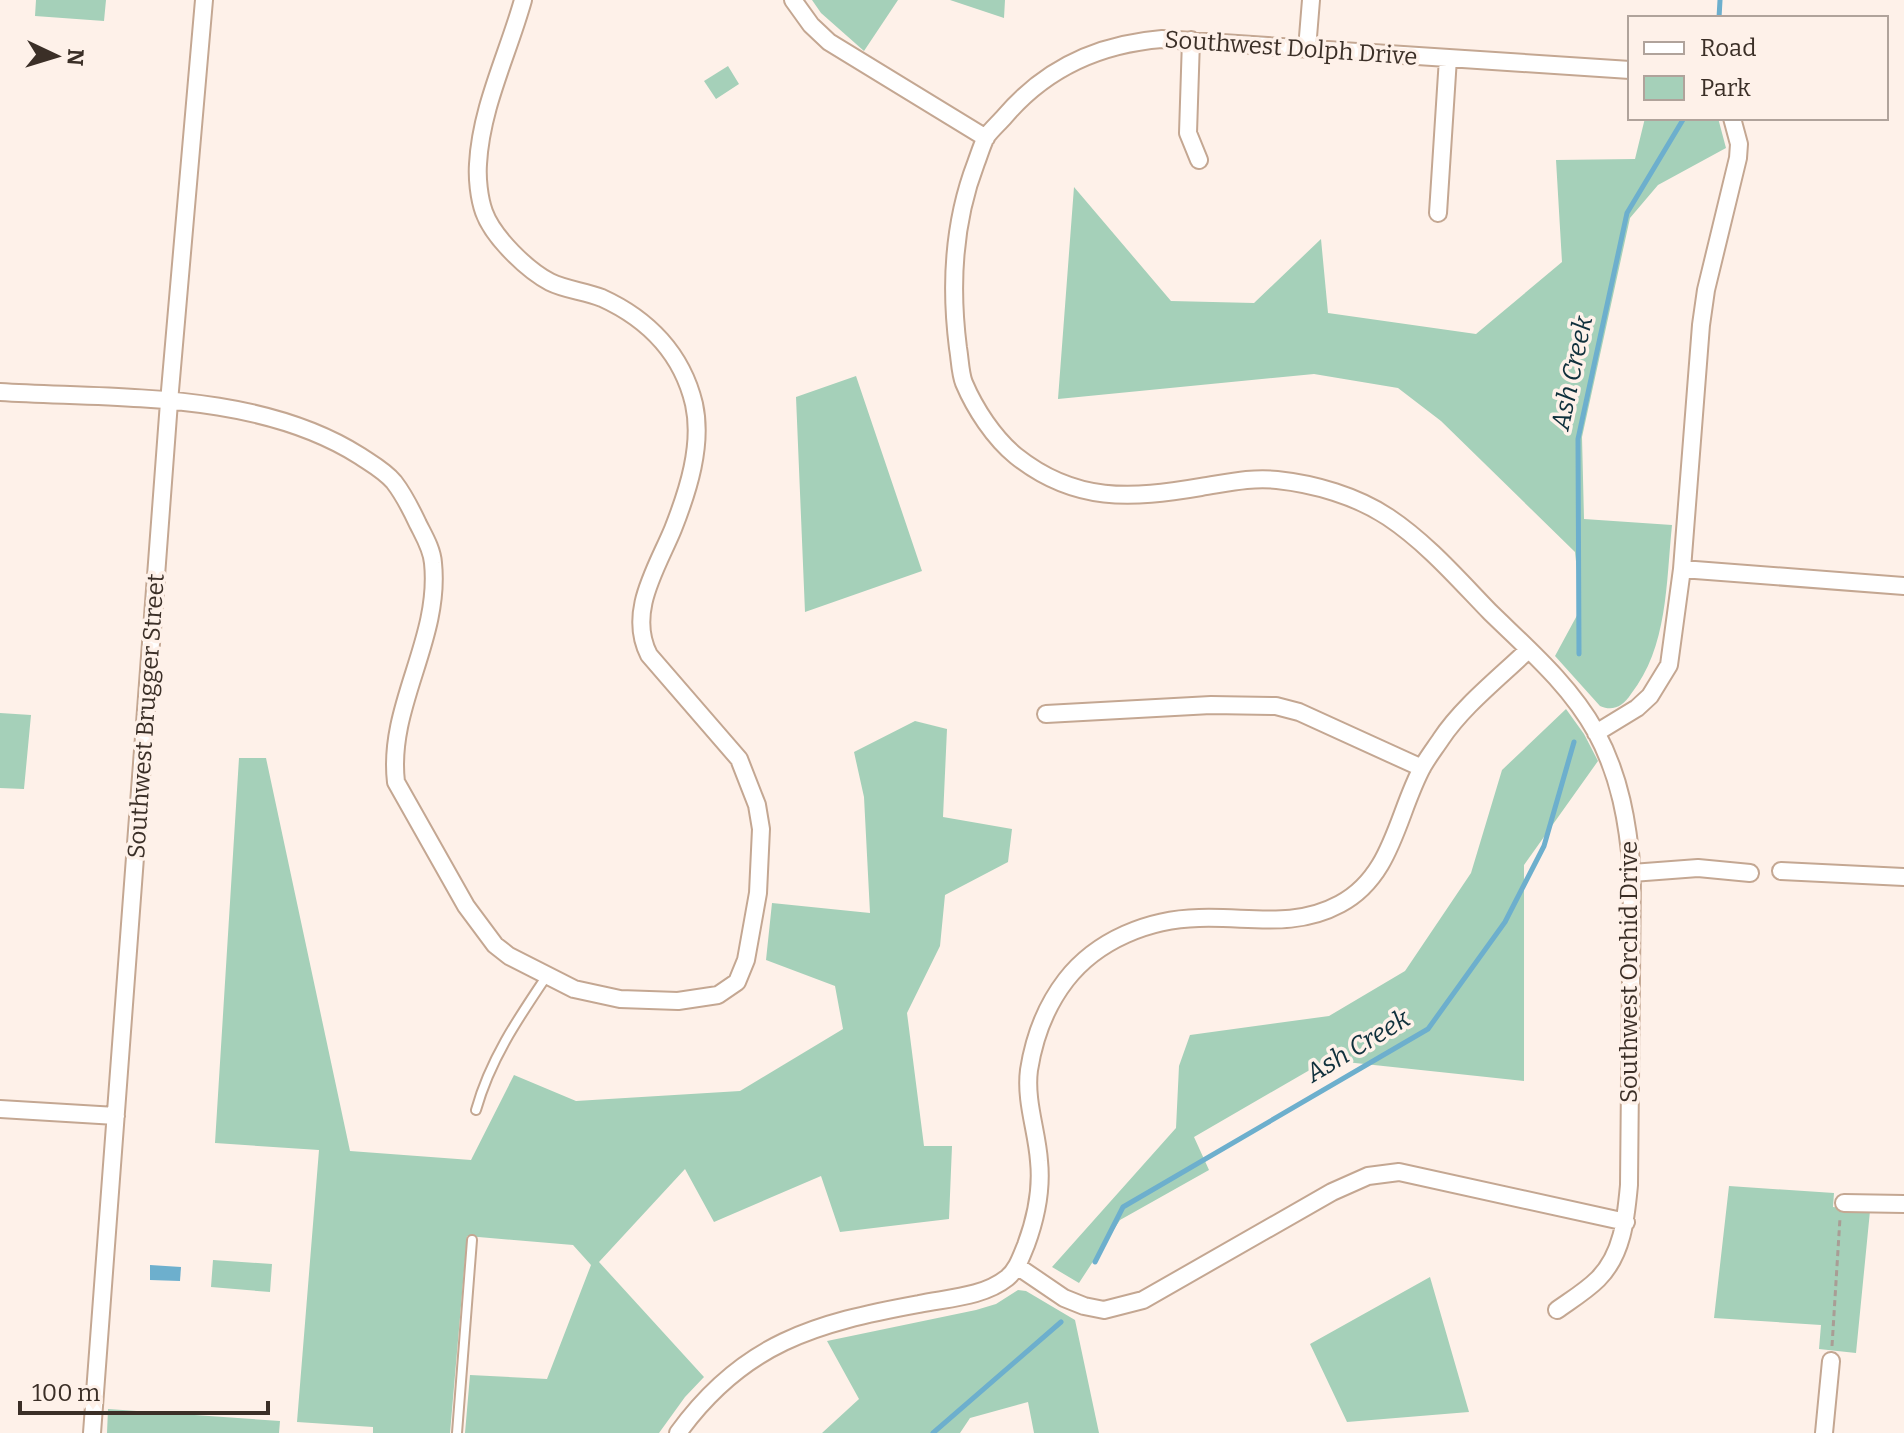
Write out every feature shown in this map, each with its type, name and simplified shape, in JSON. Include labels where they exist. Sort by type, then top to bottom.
[{"type":"street","name":"Southwest Brugger Street","points":[[92,1433],[169,402],[204,0]]},
{"type":"street","points":[[0,392],[169,402],[243,412],[285,422],[324,437],[380,469],[393,481],[409,506],[433,563],[432,610],[396,742],[396,782],[466,906],[495,945],[509,956],[574,989],[620,999],[678,1001],[718,995],[737,982],[746,960],[758,893],[761,829],[749,781],[739,759],[649,655],[641,640],[642,609],[647,587],[674,526],[692,472],[697,429],[694,403],[674,357],[660,336],[636,317],[601,298],[552,283],[531,271],[505,243],[484,213],[478,164],[483,133],[489,101],[523,0]]},
{"type":"street","points":[[793,0],[811,25],[829,42],[986,138]]},
{"type":"street","points":[[1307,49],[1311,0]]},
{"type":"street","points":[[1191,40],[1188,133],[1199,160]]},
{"type":"street","name":"Southwest Dolph Drive","points":[[986,138],[1021,97],[1072,61],[1112,46],[1138,41],[1191,40],[1628,70]]},
{"type":"street","points":[[1438,213],[1448,58]]},
{"type":"street","points":[[1596,733],[1637,708],[1661,681],[1674,645],[1701,325],[1706,290],[1738,158],[1739,144],[1733,120]]},
{"type":"street","name":"Southwest Orchid Drive","points":[[986,138],[962,199],[955,244],[955,323],[963,380],[987,424],[1013,454],[1047,478],[1089,492],[1136,497],[1255,478],[1295,482],[1335,491],[1386,515],[1427,548],[1568,691],[1596,733],[1610,761],[1623,800],[1632,873],[1626,1222],[1618,1247],[1598,1279],[1557,1310]]},
{"type":"street","points":[[1682,569],[1904,586]]},
{"type":"street","points":[[678,1433],[716,1388],[741,1367],[768,1349],[806,1331],[853,1316],[986,1290],[1008,1278],[1017,1266],[1034,1222],[1039,1193],[1039,1161],[1029,1104],[1029,1072],[1047,1009],[1067,979],[1089,956],[1112,941],[1163,921],[1199,918],[1279,921],[1311,917],[1343,903],[1365,884],[1385,859],[1422,768],[1443,735],[1528,650]]},
{"type":"street","points":[[1046,714],[1211,705],[1276,706],[1299,712],[1422,768]]},
{"type":"street","points":[[1632,873],[1698,868],[1750,873]]},
{"type":"street","points":[[1781,871],[1904,877]]},
{"type":"street","points":[[0,1109],[116,1116]]},
{"type":"street","points":[[1017,1266],[1064,1298],[1104,1310],[1143,1300],[1332,1192],[1368,1176],[1399,1172],[1626,1222]]},
{"type":"street","points":[[1844,1203],[1904,1204]]},
{"type":"street","points":[[1824,1433],[1831,1361]]},
{"type":"lane","points":[[476,1110],[484,1080],[496,1054],[546,977]]},
{"type":"lane","points":[[457,1433],[472,1240]]},
{"type":"path","points":[[1831,1361],[1840,1213],[1844,1203]]},
{"type":"green space","points":[[36,0],[106,0],[104,21],[35,16]]},
{"type":"green space","points":[[812,0],[898,0],[864,51],[821,13]]},
{"type":"green space","points":[[950,0],[1005,0],[1004,18]]},
{"type":"green space","points":[[728,66],[739,84],[716,99],[704,81]]},
{"type":"green space","points":[[1645,120],[1719,120],[1726,148],[1658,185],[1630,218],[1582,437],[1584,519],[1672,525],[1659,635],[1643,676],[1628,698],[1617,707],[1600,706],[1555,656],[1581,608],[1575,552],[1441,421],[1398,388],[1314,374],[1058,399],[1074,187],[1171,301],[1254,303],[1321,239],[1328,313],[1476,334],[1562,262],[1556,160],[1635,159]]},
{"type":"green space","points":[[856,376],[922,571],[805,612],[796,397]]},
{"type":"green space","points":[[1566,709],[1598,761],[1524,865],[1524,1081],[1327,1060],[1194,1137],[1209,1170],[1120,1220],[1079,1283],[1052,1267],[1176,1128],[1179,1066],[1190,1035],[1329,1016],[1405,971],[1471,873],[1502,770]]},
{"type":"green space","points":[[0,713],[31,715],[24,789],[0,788]]},
{"type":"green space","points":[[915,721],[947,729],[943,817],[1012,829],[1008,862],[945,895],[940,946],[907,1013],[924,1146],[952,1146],[949,1219],[840,1232],[821,1176],[714,1222],[685,1169],[599,1262],[704,1377],[659,1433],[465,1433],[470,1375],[547,1379],[591,1265],[573,1245],[467,1236],[450,1433],[373,1433],[373,1427],[297,1422],[319,1150],[215,1143],[239,758],[266,758],[350,1151],[471,1160],[514,1075],[576,1101],[740,1091],[843,1029],[835,986],[766,960],[772,903],[870,913],[864,797],[854,752]]},
{"type":"green space","points":[[1729,1186],[1834,1193],[1833,1207],[1870,1211],[1856,1353],[1819,1349],[1821,1325],[1714,1318]]},
{"type":"green space","points":[[213,1260],[272,1264],[270,1292],[211,1287]]},
{"type":"green space","points":[[1430,1277],[1469,1412],[1347,1422],[1310,1344]]},
{"type":"green space","points":[[1018,1290],[1026,1291],[1075,1320],[1099,1433],[1034,1433],[1028,1402],[970,1418],[960,1433],[822,1433],[859,1399],[827,1341],[976,1310],[996,1304]]},
{"type":"green space","points":[[108,1409],[280,1421],[279,1433],[107,1433]]},
{"type":"water","points":[[150,1265],[181,1267],[180,1281],[150,1280]]},
{"type":"waterway","name":"Ash Creek","points":[[1719,16],[1720,0]]},
{"type":"waterway","name":"Ash Creek","points":[[1579,654],[1578,439],[1627,213],[1683,120]]},
{"type":"waterway","name":"Ash Creek","points":[[1095,1262],[1123,1207],[1428,1029],[1505,922],[1544,846],[1574,742]]},
{"type":"waterway","name":"Ash Creek","points":[[933,1433],[1061,1322]]}]
